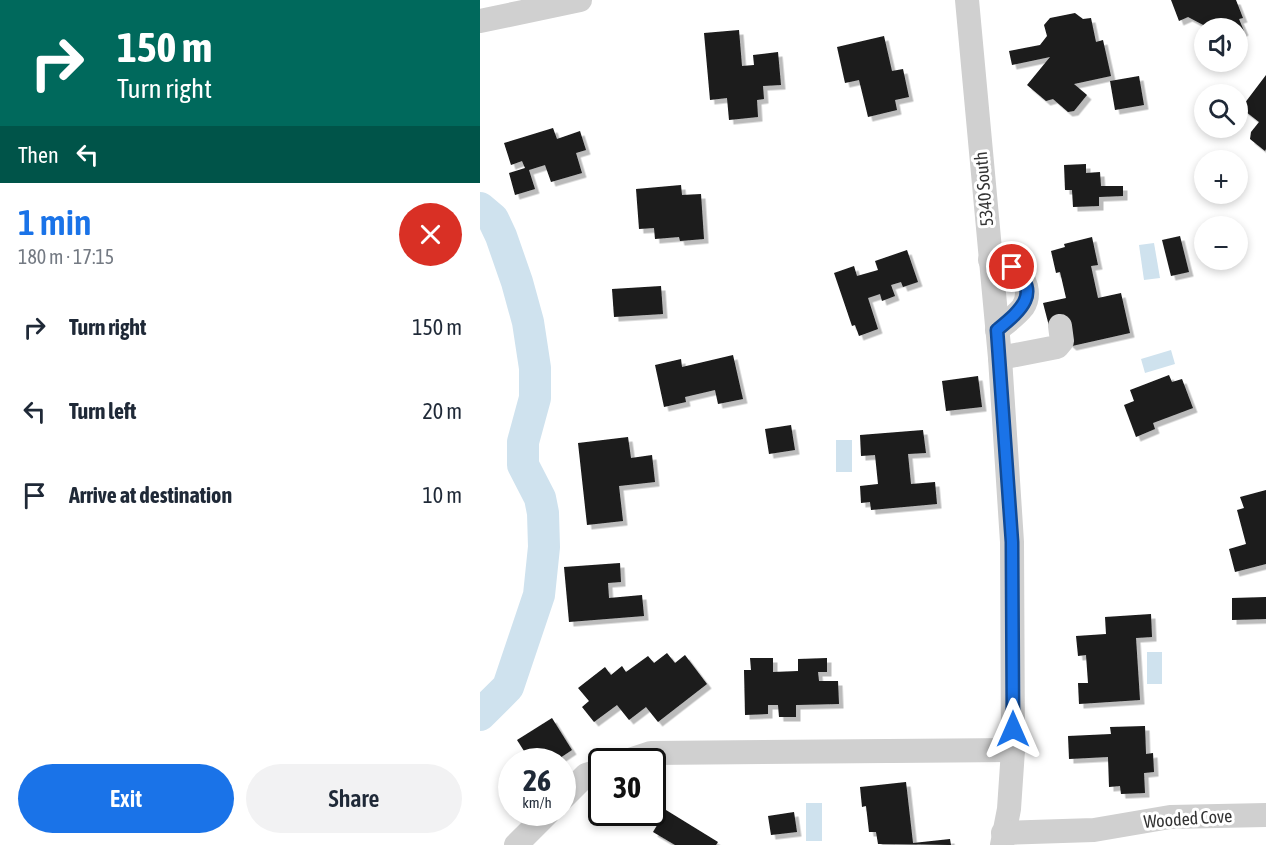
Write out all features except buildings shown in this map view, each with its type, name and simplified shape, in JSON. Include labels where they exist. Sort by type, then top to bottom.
[{"type":"street","points":[[480,21],[580,0]]},
{"type":"street","name":"5340 South","points":[[967,0],[1000,358],[1012,542],[1013,750],[1009,809],[1003,839]]},
{"type":"street","points":[[990,260],[1012,267],[1020,274],[1025,283],[1027,295],[1024,306],[997,330]]},
{"type":"street","points":[[1000,358],[1058,347],[1062,341],[1060,326]]},
{"type":"street","points":[[666,753],[1013,750]]},
{"type":"street","points":[[576,785],[588,774]]},
{"type":"street","name":"Wooded Cove","points":[[1003,839],[1094,831],[1170,817],[1266,815]]},
{"type":"street","points":[[516,845],[535,826]]},
{"type":"water","points":[[1154,243],[1160,278],[1144,280],[1139,245]]},
{"type":"water","points":[[1171,350],[1175,364],[1145,373],[1141,359]]},
{"type":"water","points":[[836,440],[852,440],[852,472],[836,472]]},
{"type":"water","points":[[1147,652],[1162,652],[1162,684],[1147,684]]},
{"type":"water","points":[[806,803],[822,803],[822,841],[806,841]]},
{"type":"waterway","points":[[480,208],[493,219],[501,236],[528,322],[535,368],[535,398],[523,442],[523,465],[540,498],[544,547],[539,595],[508,687],[480,715]]},
{"type":"route","points":[[1012,267],[1025,283],[1027,295],[1024,306],[997,330],[1012,542],[1013,729]]}]
